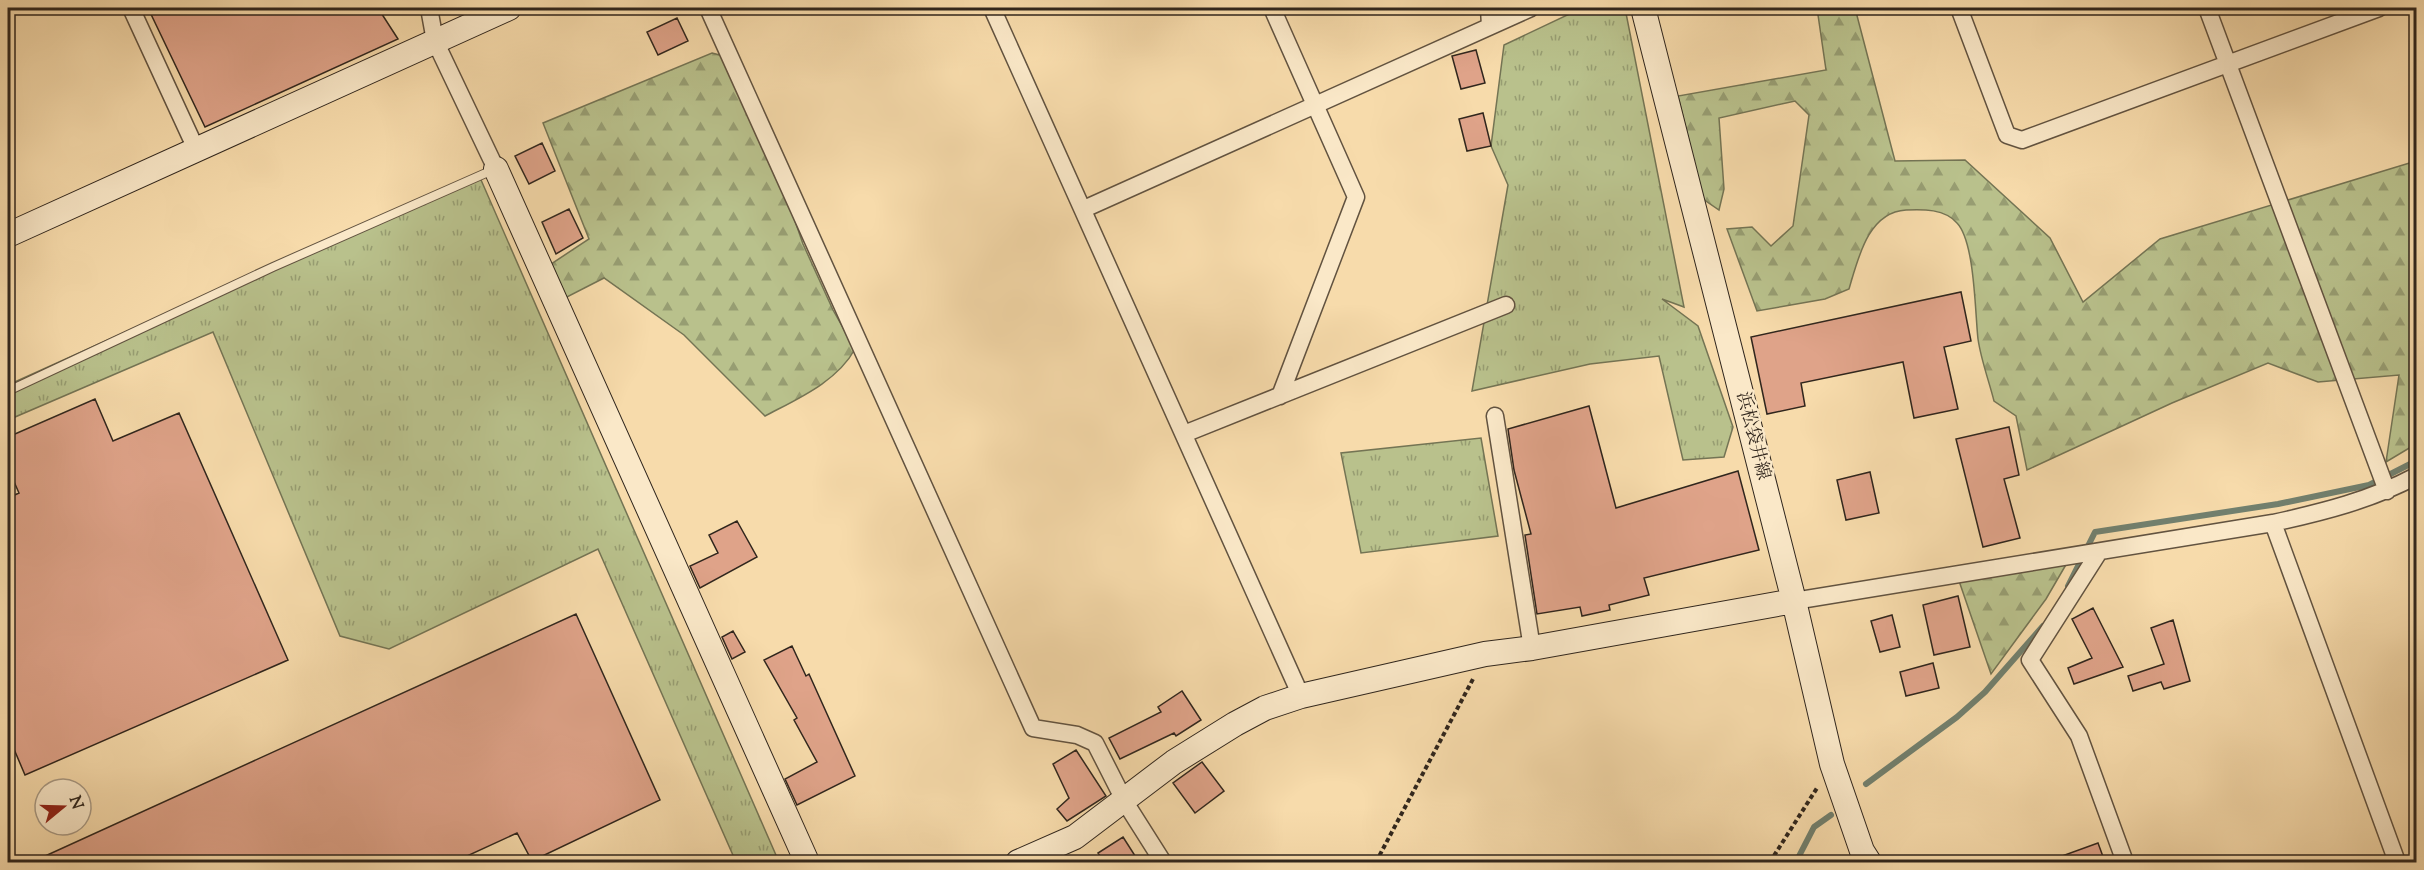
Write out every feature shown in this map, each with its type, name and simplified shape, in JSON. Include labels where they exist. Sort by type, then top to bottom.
[{"type":"street","points":[[131,8],[196,149]]},
{"type":"street","points":[[429,8],[435,41],[496,169],[807,862]]},
{"type":"street","points":[[8,235],[509,8]]},
{"type":"street","points":[[708,8],[1034,728],[1077,735],[1095,743],[1125,802],[1163,862]]},
{"type":"street","points":[[992,8],[1301,696]]},
{"type":"street","points":[[1272,8],[1356,198],[1280,396]]},
{"type":"street","points":[[1489,8],[1490,26]]},
{"type":"street","points":[[1084,209],[1531,8]]},
{"type":"street","name":"浜松袋井線","points":[[1643,8],[1794,601],[1832,764],[1862,851],[1869,862]]},
{"type":"street","points":[[1959,8],[2007,135],[2022,140],[2379,8]]},
{"type":"street","points":[[2206,8],[2387,491]]},
{"type":"street","points":[[1184,434],[1506,305]]},
{"type":"street","points":[[1495,416],[1532,648]]},
{"type":"street","points":[[1018,862],[1076,837],[1125,802],[1174,762],[1234,724],[1265,708],[1301,696],[1485,654],[2273,523],[2339,508],[2387,491],[2416,476]]},
{"type":"street","points":[[2273,523],[2397,862]]},
{"type":"street","points":[[2099,552],[2030,660],[2079,736],[2125,862]]},
{"type":"lane","points":[[8,391],[273,267],[496,169]]},
{"type":"path","points":[[1376,862],[1485,654]]},
{"type":"path","points":[[1770,862],[1832,764]]},
{"type":"green space","points":[[1582,8],[1625,8],[1684,307],[1662,299],[1698,326],[1733,427],[1724,457],[1683,460],[1659,356],[1590,364],[1472,391],[1508,185],[1491,146],[1504,45]]},
{"type":"green space","points":[[1817,8],[1855,8],[1895,161],[1965,160],[2050,238],[2083,302],[2160,239],[2416,161],[2416,444],[2386,462],[2399,375],[2318,382],[2268,363],[2172,403],[2027,470],[2016,416],[1994,401],[1983,363],[1978,339],[1971,261],[1963,232],[1952,218],[1940,212],[1906,210],[1882,219],[1861,251],[1849,289],[1825,299],[1757,311],[1727,229],[1752,227],[1771,246],[1793,226],[1809,115],[1795,101],[1719,118],[1724,189],[1719,210],[1703,199],[1678,96],[1826,70]]},
{"type":"green space","points":[[712,53],[731,58],[778,172],[803,244],[833,310],[855,349],[838,371],[827,380],[765,416],[684,335],[604,278],[565,298],[551,264],[589,239],[543,123]]},
{"type":"green space","points":[[478,173],[779,862],[736,862],[598,549],[389,649],[340,636],[213,332],[8,420],[8,385]]},
{"type":"green space","points":[[1481,438],[1498,536],[1361,553],[1341,453]]},
{"type":"green space","points":[[2071,556],[2046,599],[1991,674],[1957,575]]},
{"type":"building","points":[[148,8],[378,8],[398,39],[205,127]]},
{"type":"building","points":[[677,18],[688,41],[658,55],[647,32]]},
{"type":"building","points":[[1476,50],[1485,83],[1461,89],[1452,56]]},
{"type":"building","points":[[1483,113],[1491,146],[1467,151],[1459,119]]},
{"type":"building","points":[[542,143],[555,171],[529,184],[515,156]]},
{"type":"building","points":[[569,209],[583,238],[556,254],[542,222]]},
{"type":"building","points":[[1961,292],[1971,341],[1944,347],[1958,409],[1914,418],[1903,362],[1801,383],[1805,406],[1767,414],[1751,337]]},
{"type":"building","points":[[95,399],[113,441],[179,413],[288,660],[25,775],[8,735],[8,498],[19,493],[8,468],[8,437]]},
{"type":"building","points":[[1589,406],[1616,508],[1738,471],[1759,550],[1644,578],[1649,595],[1609,605],[1610,610],[1582,616],[1580,607],[1537,614],[1525,535],[1531,534],[1514,470],[1508,429]]},
{"type":"building","points":[[2009,427],[2019,475],[2004,479],[2020,538],[1983,547],[1956,439]]},
{"type":"building","points":[[1870,472],[1879,513],[1846,520],[1837,480]]},
{"type":"building","points":[[737,521],[757,557],[700,588],[690,566],[718,553],[709,535]]},
{"type":"building","points":[[1958,596],[1970,647],[1934,655],[1923,605]]},
{"type":"building","points":[[2093,608],[2123,667],[2074,684],[2068,668],[2092,658],[2072,619]]},
{"type":"building","points":[[576,614],[660,800],[532,861],[517,833],[454,862],[32,862],[87,837],[93,837],[93,834]]},
{"type":"building","points":[[1892,615],[1900,647],[1880,652],[1871,621]]},
{"type":"building","points":[[2173,620],[2190,681],[2164,689],[2161,682],[2133,691],[2128,676],[2164,664],[2151,628]]},
{"type":"building","points":[[733,631],[745,652],[732,659],[722,637]]},
{"type":"building","points":[[792,646],[806,676],[809,674],[855,776],[797,805],[785,779],[817,762],[794,720],[797,718],[764,660]]},
{"type":"building","points":[[1933,663],[1939,688],[1906,696],[1900,672]]},
{"type":"building","points":[[1182,691],[1201,720],[1176,736],[1174,733],[1120,759],[1109,738],[1161,712],[1158,707]]},
{"type":"building","points":[[1076,750],[1106,796],[1067,821],[1057,809],[1069,798],[1053,764]]},
{"type":"building","points":[[1202,762],[1224,791],[1195,813],[1173,783]]},
{"type":"building","points":[[1123,837],[1139,862],[1104,862],[1098,853]]},
{"type":"building","points":[[2098,843],[2105,862],[2051,862],[2051,860]]},
{"type":"waterway","points":[[2068,586],[2095,532],[2278,504],[2369,485],[2416,461]]},
{"type":"waterway","points":[[1866,784],[1957,717],[1985,692],[2043,626]]},
{"type":"waterway","points":[[1796,862],[1814,827],[1831,815]]}]
